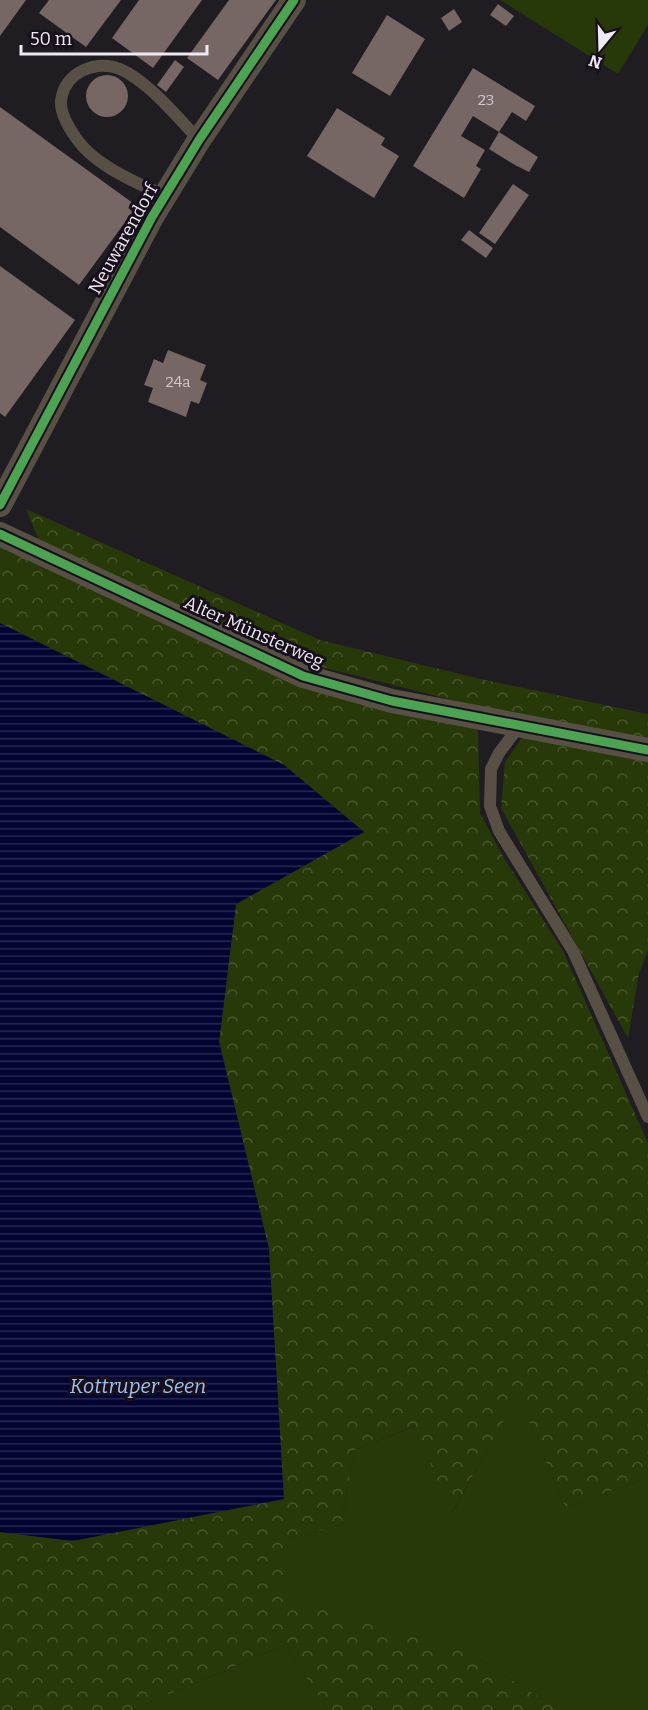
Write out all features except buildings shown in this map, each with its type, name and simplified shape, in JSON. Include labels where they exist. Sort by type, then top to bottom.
[{"type":"street","name":"Neuwarendorf","points":[[0,505],[165,196],[199,140],[294,0]]},
{"type":"street","name":"Alter Münsterweg","points":[[0,534],[303,676],[392,701],[648,750]]},
{"type":"lane","points":[[165,196],[100,160],[78,141],[63,117],[61,101],[68,82],[83,70],[99,63],[121,69],[143,85],[199,140]]},
{"type":"lane","points":[[520,725],[499,753],[491,769],[490,806],[499,831],[573,951],[648,1117]]},
{"type":"green space","points":[[500,0],[648,0],[648,25],[618,74]]},
{"type":"green space","points":[[26,509],[320,640],[480,679],[648,714],[648,738],[496,711],[310,664],[40,543]]},
{"type":"green space","points":[[0,543],[64,574],[478,728],[480,813],[504,858],[563,951],[648,1143],[648,1478],[565,1507],[518,1396],[451,1514],[415,1426],[354,1450],[341,1525],[284,1540],[284,1598],[469,1653],[560,1710],[328,1710],[284,1645],[132,1710],[0,1710],[0,1532],[73,1541],[269,1249],[219,1041],[236,904],[364,832],[284,765],[0,623]]},
{"type":"green space","points":[[523,736],[648,760],[648,951],[639,973],[628,1038],[501,808],[505,762]]},
{"type":"green space","points":[[518,1395],[565,1507],[648,1478],[648,1710],[560,1710],[469,1653],[284,1599],[284,1540],[341,1525],[354,1450],[416,1426],[452,1513]]},
{"type":"green space","points":[[284,1645],[328,1710],[132,1710]]},
{"type":"water","name":"Kottruper Seen","points":[[0,623],[284,765],[364,832],[236,904],[219,1042],[269,1249],[284,1499],[73,1541],[0,1532]]},
{"type":"cycle path","points":[[0,505],[152,217],[199,140],[294,0]]},
{"type":"cycle path","points":[[0,534],[303,676],[392,701],[648,750]]}]
